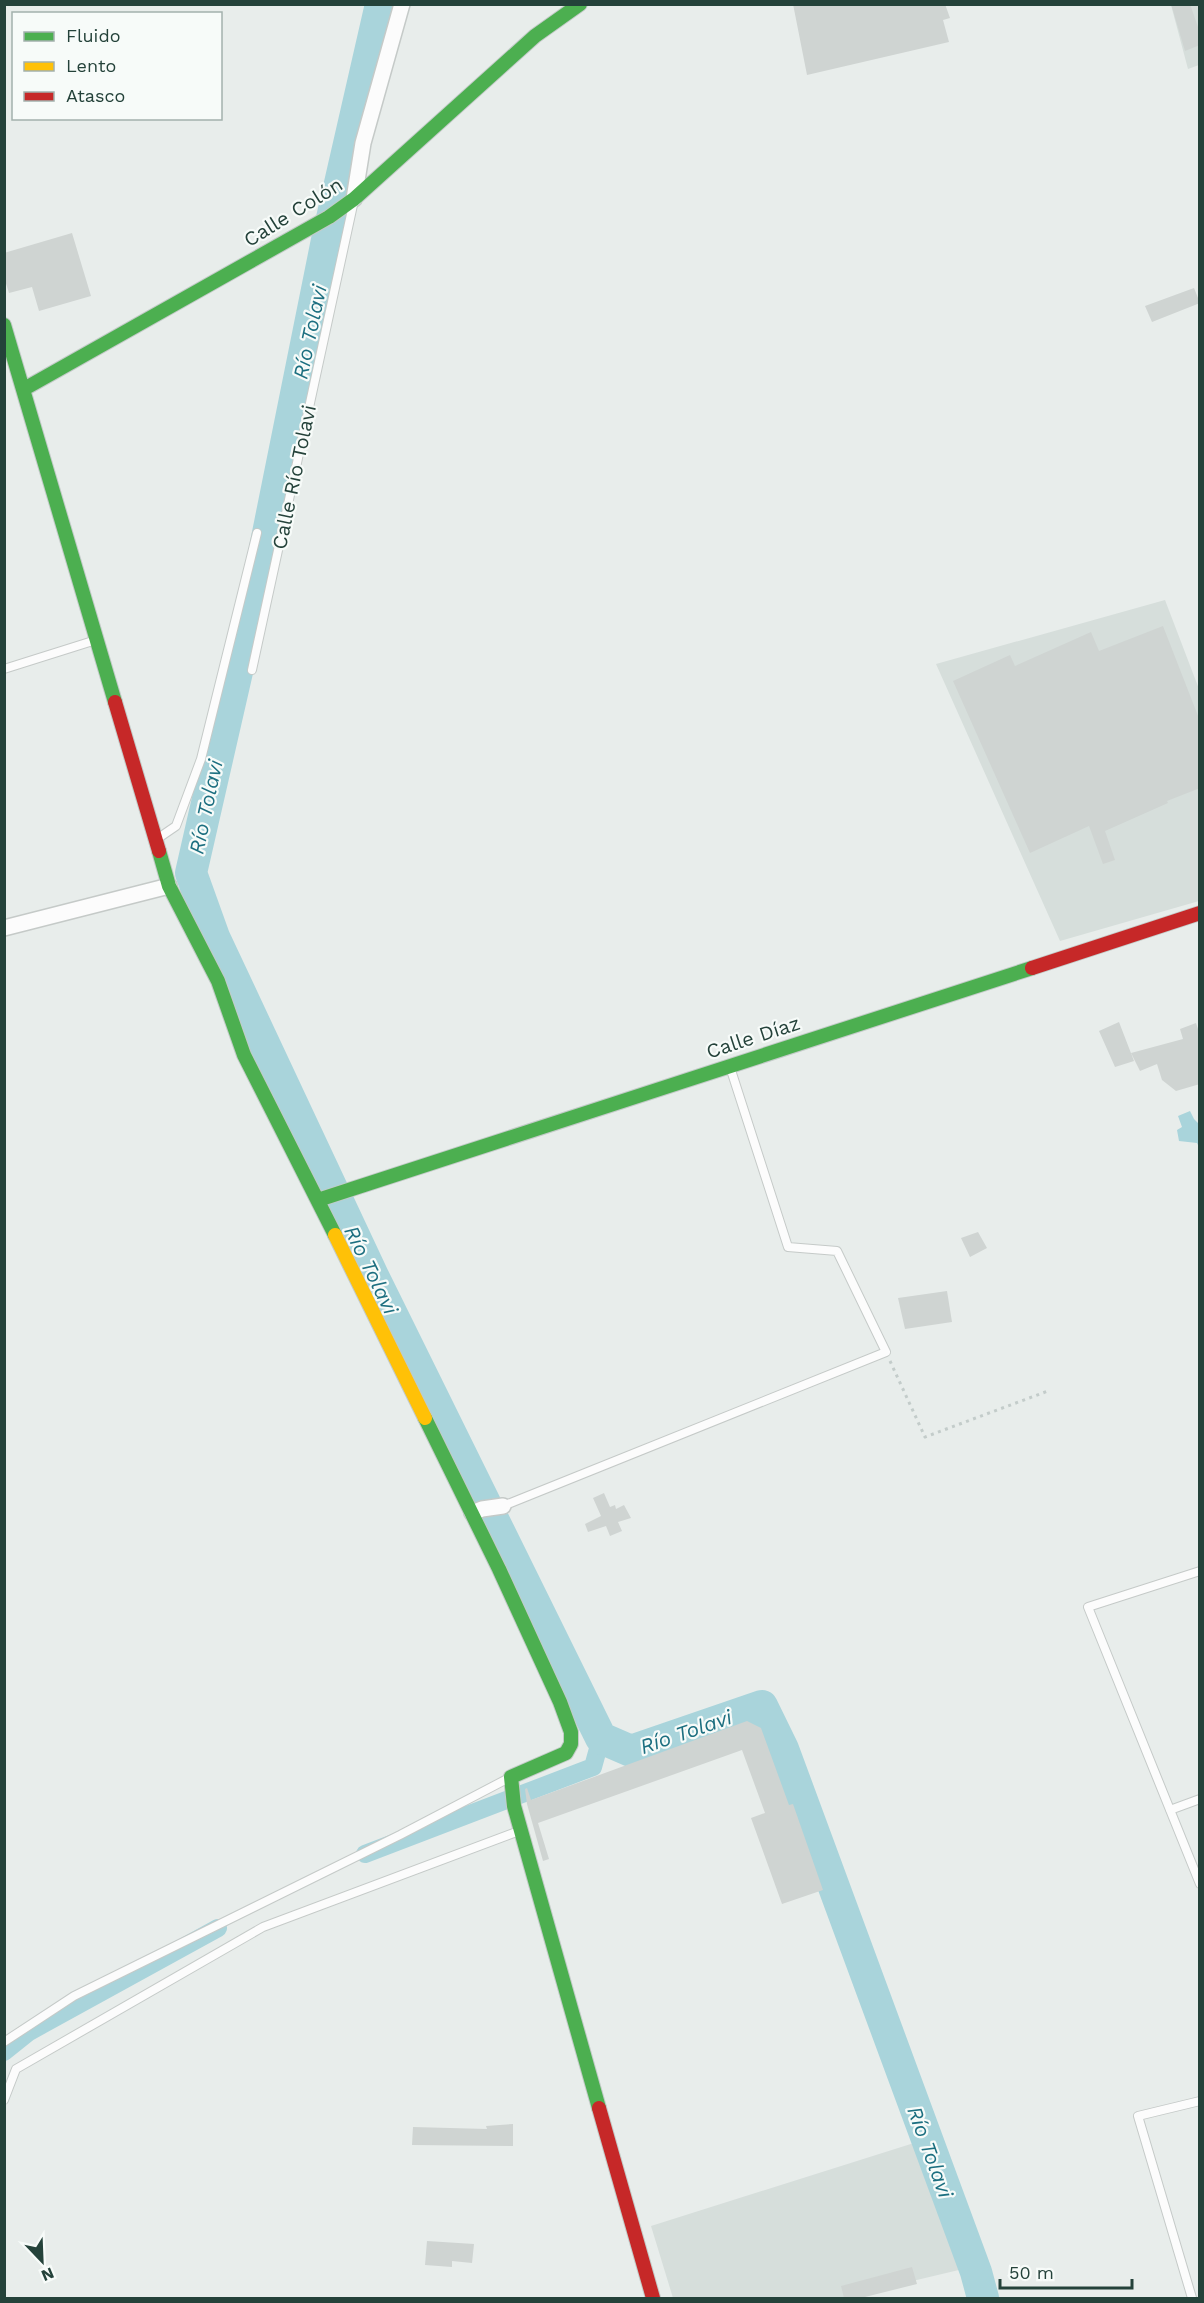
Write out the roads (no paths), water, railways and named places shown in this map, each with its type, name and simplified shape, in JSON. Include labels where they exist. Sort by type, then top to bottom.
[{"type":"street","name":"Calle Río Tolavi","points":[[353,199],[363,143],[402,4]]},
{"type":"street","name":"Calle Colón","points":[[24,389],[329,217],[353,199],[535,36],[580,4]]},
{"type":"street","points":[[4,325],[169,886],[218,981],[244,1055],[325,1197],[477,1511],[571,1732],[571,1744],[566,1753],[511,1782],[514,1806],[653,2298]]},
{"type":"street","points":[[4,928],[169,886]]},
{"type":"street","name":"Calle Díaz","points":[[325,1197],[1200,913]]},
{"type":"street","points":[[477,1511],[503,1506]]},
{"type":"lane","name":"Calle Río Tolavi","points":[[252,670],[353,199]]},
{"type":"lane","name":"Calle Río Tolavi","points":[[156,840],[176,826],[201,759],[257,532]]},
{"type":"lane","points":[[4,669],[97,640]]},
{"type":"lane","points":[[503,1506],[886,1352],[837,1251],[788,1247],[729,1065]]},
{"type":"lane","points":[[1200,1571],[1088,1607],[1200,1884]]},
{"type":"lane","points":[[4,2042],[74,1996],[511,1782]]},
{"type":"lane","points":[[1170,1810],[1200,1799]]},
{"type":"lane","points":[[4,2100],[16,2069],[263,1927],[521,1831]]},
{"type":"lane","points":[[1192,2298],[1138,2116],[1200,2101]]},
{"type":"water","points":[[1190,1111],[1199,1124],[1199,1147],[1197,1143],[1179,1141],[1177,1130],[1182,1127],[1178,1116]]},
{"type":"waterway","name":"Río Tolavi","points":[[381,4],[327,240],[263,558],[191,873],[214,937],[373,1276],[601,1738],[631,1751],[762,1706],[783,1749],[976,2272],[983,2298]]},
{"type":"waterway","points":[[365,1854],[593,1767],[601,1738]]},
{"type":"waterway","points":[[4,2052],[29,2032],[218,1928]]}]
